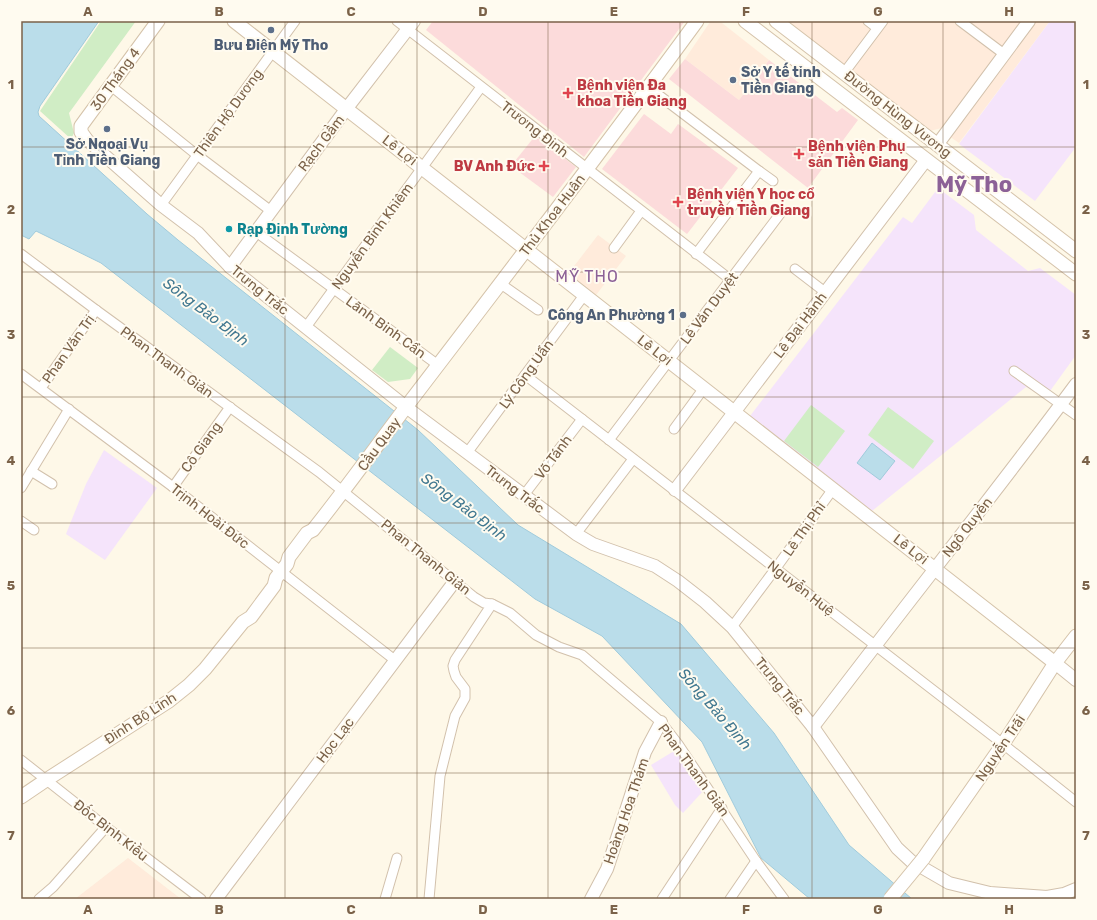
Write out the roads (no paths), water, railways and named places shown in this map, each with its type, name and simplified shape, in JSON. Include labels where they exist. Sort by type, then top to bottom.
[{"type":"main road","name":"30 Tháng 4","points":[[86,139],[81,132],[81,126],[158,21]]},
{"type":"main road","name":"Lê Lợi","points":[[234,21],[1055,663]]},
{"type":"main road","name":"Thủ Khoa Huân","points":[[404,410],[527,249],[697,21]]},
{"type":"main road","name":"Đường Hùng Vương","points":[[745,21],[1076,274]]},
{"type":"main road","name":"Đường Hùng Vương","points":[[776,21],[1076,252]]},
{"type":"main road","points":[[808,69],[819,53]]},
{"type":"main road","points":[[926,160],[936,144]]},
{"type":"main road","name":"Cầu Quay","points":[[348,485],[404,410]]},
{"type":"main road","name":"Đinh Bộ Lĩnh","points":[[21,797],[169,701],[189,685],[205,669],[243,622],[245,613],[268,582],[282,571],[289,557],[306,533],[313,530],[348,485]]},
{"type":"main road","name":"Nguyễn Trãi","points":[[890,899],[1003,744],[1055,663],[1076,636]]},
{"type":"street","name":"Thiên Hộ Dương","points":[[161,205],[295,21]]},
{"type":"street","name":"Trương Định","points":[[397,21],[411,25],[481,87],[731,280]]},
{"type":"street","points":[[844,73],[880,25],[868,21]]},
{"type":"street","points":[[960,21],[1004,54]]},
{"type":"street","points":[[936,144],[1026,23]]},
{"type":"street","name":"Rạch Gầm","points":[[230,267],[347,108],[411,25]]},
{"type":"street","points":[[111,86],[197,155],[271,211]]},
{"type":"street","name":"Nguyễn Bỉnh Khiêm","points":[[306,327],[481,87]]},
{"type":"street","points":[[648,87],[773,181]]},
{"type":"street","name":"Trưng Trắc","points":[[86,139],[161,205],[198,233],[230,267],[306,327],[404,410],[468,453],[576,534],[593,544],[655,566],[706,602],[732,627],[814,727],[897,848],[917,860],[949,883],[990,893],[1047,897],[1064,894],[1076,889]]},
{"type":"street","name":"Lê Đại Hành","points":[[675,490],[926,160]]},
{"type":"street","points":[[696,254],[759,171]]},
{"type":"street","points":[[614,248],[641,211]]},
{"type":"street","name":"Lê Văn Duyệt","points":[[609,440],[780,214]]},
{"type":"street","name":"Lãnh Binh Cẩn","points":[[256,232],[438,365]]},
{"type":"street","name":"Phan Thanh Giản","points":[[21,254],[230,407],[348,485],[474,597],[484,603],[492,604],[510,613],[536,635],[559,647],[582,655],[660,722],[678,744],[784,899]]},
{"type":"street","points":[[795,269],[825,292]]},
{"type":"street","points":[[500,284],[538,310]]},
{"type":"street","name":"Lý Công Uẩn","points":[[468,453],[585,294]]},
{"type":"street","name":"Phan Văn Trị","points":[[41,388],[96,310]]},
{"type":"street","points":[[1014,371],[1076,415]]},
{"type":"street","name":"Trịnh Hoài Đức","points":[[21,374],[173,487],[396,661]]},
{"type":"street","name":"Nguyễn Huệ","points":[[525,376],[776,568],[1076,802]]},
{"type":"street","name":"Ngô Quyền","points":[[814,727],[875,645],[1076,384]]},
{"type":"street","points":[[674,429],[704,388]]},
{"type":"street","name":"Cô Giang","points":[[173,487],[230,407]]},
{"type":"street","points":[[21,488],[69,409]]},
{"type":"street","name":"Võ Tánh","points":[[524,495],[582,419]]},
{"type":"street","points":[[576,534],[633,458]]},
{"type":"street","points":[[31,471],[52,484]]},
{"type":"street","name":"Lê Thị Phỉ","points":[[732,627],[833,489]]},
{"type":"street","points":[[21,521],[34,530]]},
{"type":"street","name":"Học Lạc","points":[[216,899],[455,581]]},
{"type":"street","points":[[429,899],[440,776],[455,716],[465,698],[465,689],[456,677],[453,666],[454,660],[492,604]]},
{"type":"street","name":"Lê Lợi","points":[[1055,663],[1076,680]]},
{"type":"street","name":"Hoàng Hoa Thám","points":[[591,899],[607,869],[645,752],[660,722]]},
{"type":"street","name":"Đốc Binh Kiều","points":[[21,760],[201,899]]},
{"type":"street","points":[[662,899],[722,808]]},
{"type":"street","points":[[39,899],[53,888],[106,827]]},
{"type":"street","points":[[386,899],[397,858]]},
{"type":"street","points":[[730,899],[756,860]]},
{"type":"water","name":"Sông Bảo Định","points":[[21,21],[99,21],[40,106],[38,112],[39,116],[147,214],[178,240],[418,430],[518,525],[681,624],[774,733],[849,845],[912,899],[810,899],[761,858],[702,742],[602,636],[535,599],[101,263],[36,231],[29,239],[21,235]]},
{"type":"water","points":[[872,443],[895,461],[880,480],[857,463]]},
{"type":"place","name":"Bưu Điện Mỹ Tho","points":[[271,30]]},
{"type":"place","name":"Sở Y tế tỉnh Tiền Giang","points":[[733,80]]},
{"type":"place","name":"Bệnh viện Đa khoa Tiền Giang","points":[[568,93]]},
{"type":"place","name":"Sở Ngoại Vụ Tỉnh Tiền Giang","points":[[107,129]]},
{"type":"place","name":"Bệnh viện Phụ sản Tiền Giang","points":[[799,154]]},
{"type":"place","name":"BV Anh Đức","points":[[544,166]]},
{"type":"place","name":"Bệnh viện Y học cổ truyền Tiền Giang","points":[[678,202]]},
{"type":"place","name":"Rạp Định Tường","points":[[229,229]]},
{"type":"place","name":"Công An Phường 1","points":[[683,315]]},
{"type":"district","name":"Mỹ Tho","points":[[974,184]]},
{"type":"district","name":"MỸ THO","points":[[587,276]]}]
